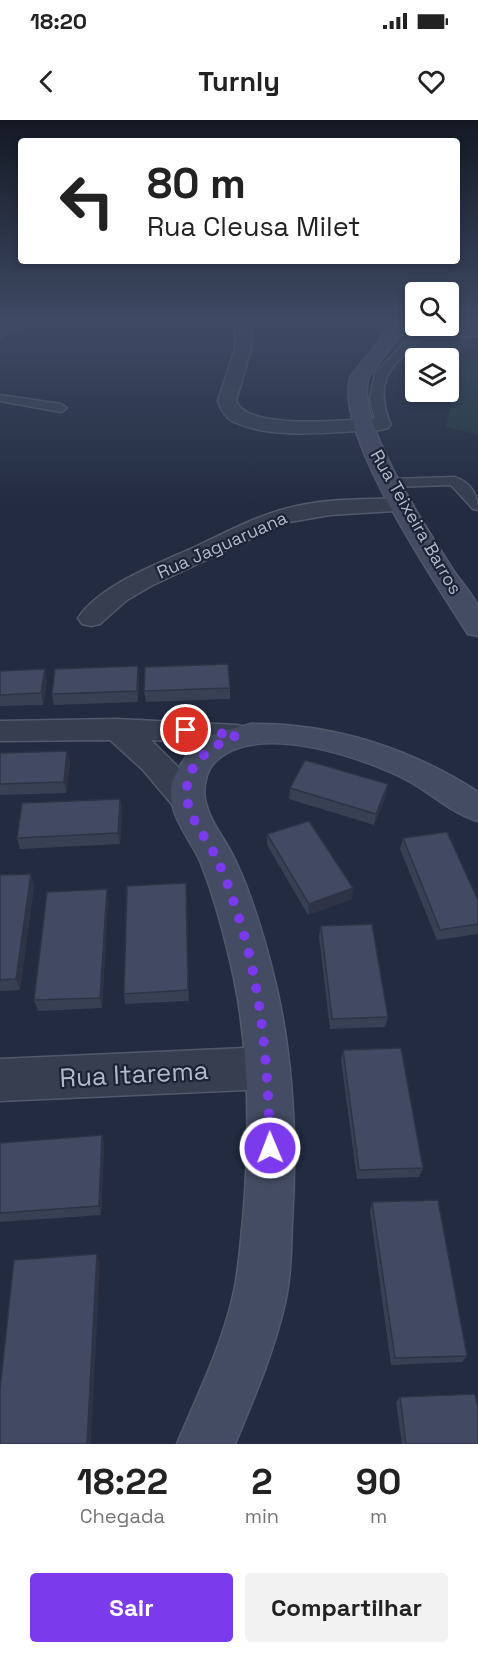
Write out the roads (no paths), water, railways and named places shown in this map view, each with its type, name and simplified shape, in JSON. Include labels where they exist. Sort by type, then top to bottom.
[{"type":"street","points":[[233,383],[227,401],[231,411],[240,418],[272,427],[372,425]]},
{"type":"street","name":"Rua Teixeira Barros","points":[[357,383],[356,401],[372,425],[391,483],[402,505],[478,628]]},
{"type":"street","name":"Rua Jaguaruana","points":[[91,618],[118,595],[144,580],[276,518],[330,508],[402,505]]},
{"type":"street","points":[[0,731],[117,729],[186,730],[237,735],[290,735],[345,744],[398,762],[449,788],[478,809]]},
{"type":"street","points":[[117,729],[138,745],[187,799],[216,858],[235,907],[255,982],[268,1068],[271,1188],[263,1280],[238,1371],[206,1444]]},
{"type":"street","points":[[187,799],[189,779],[198,760],[212,746],[237,735]]},
{"type":"street","name":"Rua Itarema","points":[[0,1080],[268,1068]]},
{"type":"lane","points":[[372,425],[383,421],[376,399],[379,383]]},
{"type":"lane","points":[[0,398],[61,408]]},
{"type":"lane","points":[[391,483],[454,481],[461,485],[478,506]]}]
